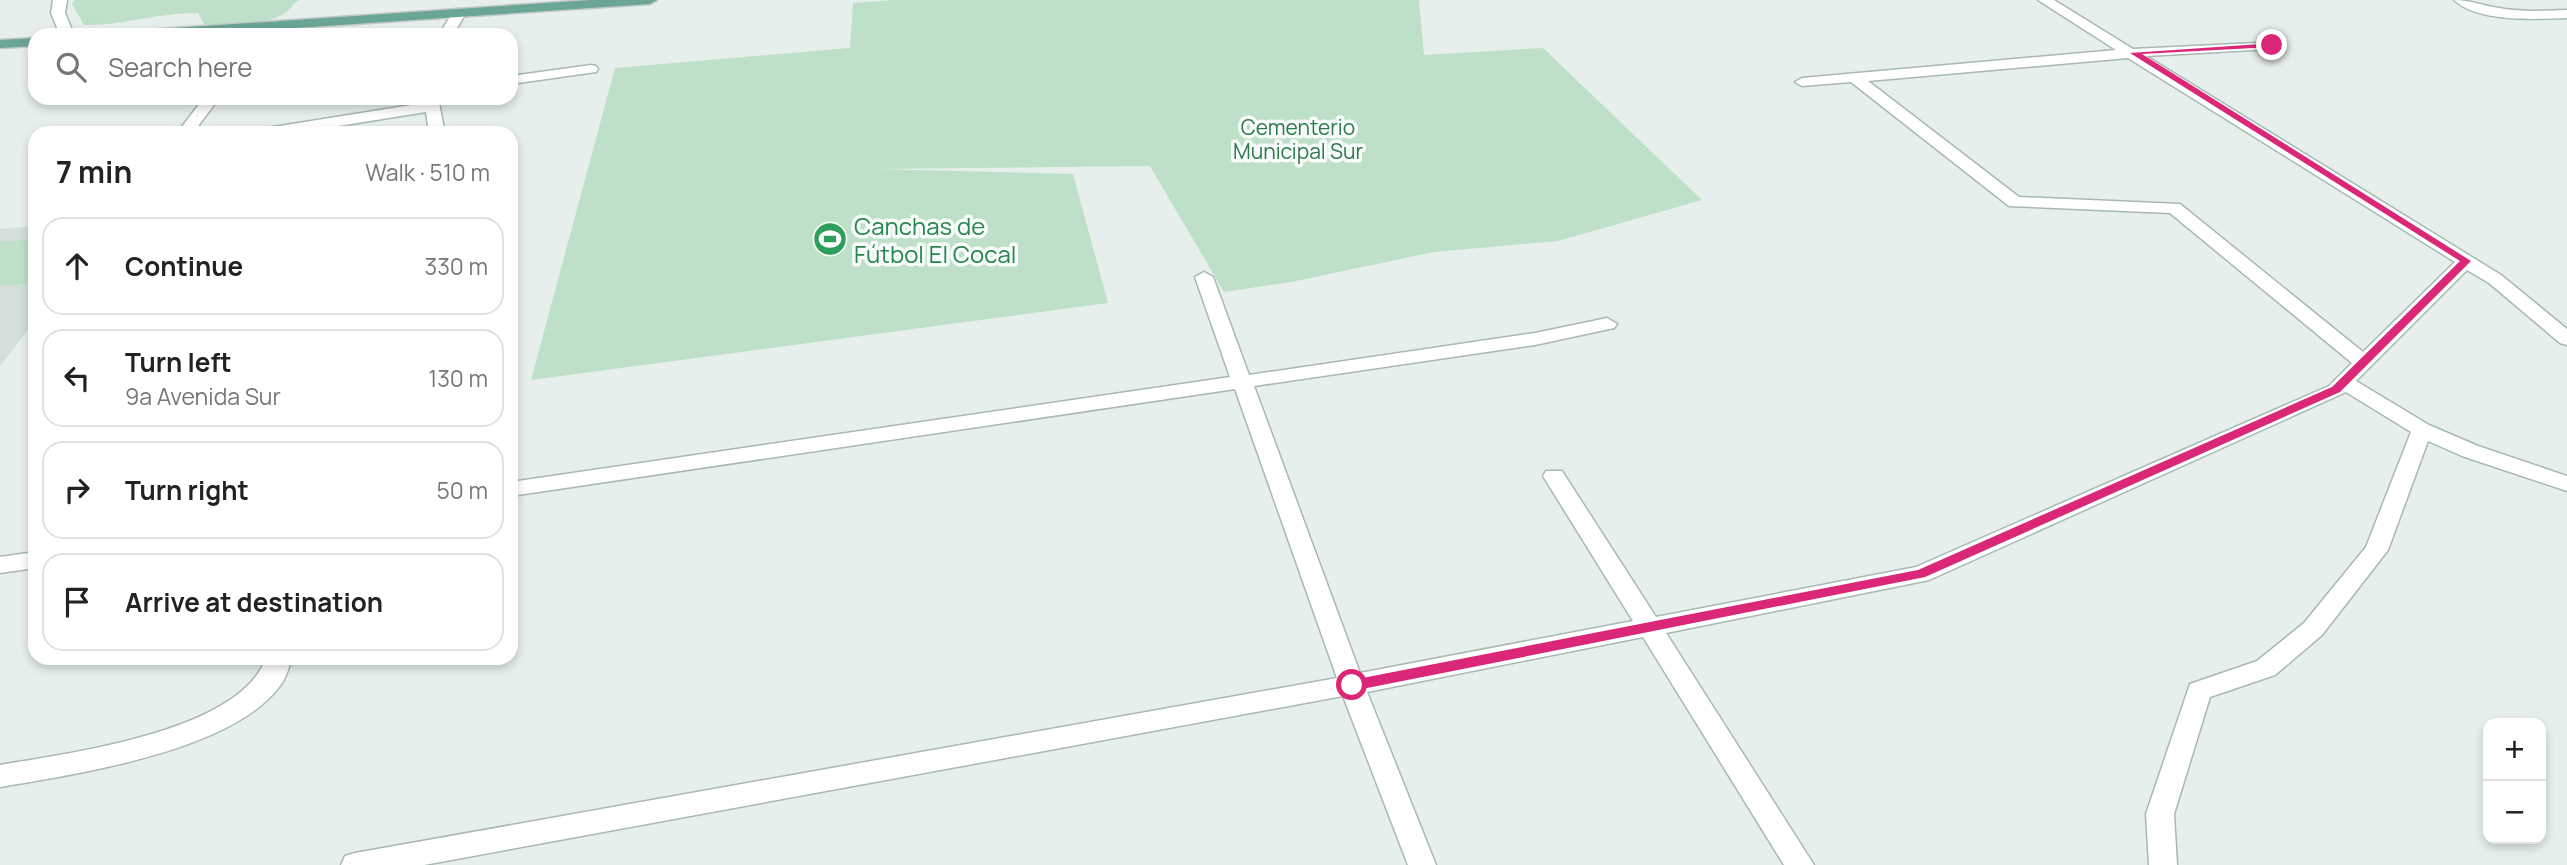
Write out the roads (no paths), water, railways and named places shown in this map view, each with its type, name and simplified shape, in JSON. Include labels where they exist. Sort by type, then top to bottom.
[{"type":"main road","points":[[294,28],[650,0]]},
{"type":"main road","points":[[0,44],[28,42]]},
{"type":"street","points":[[60,0],[58,13],[64,28]]},
{"type":"street","points":[[2045,0],[2495,279],[2567,339]]},
{"type":"street","points":[[2461,0],[2485,10],[2514,15],[2567,14]]},
{"type":"street","points":[[2485,10],[2567,7]]},
{"type":"street","points":[[450,28],[458,13]]},
{"type":"street","points":[[1802,82],[2133,53],[2272,45]]},
{"type":"street","points":[[518,79],[591,69]]},
{"type":"street","points":[[1856,78],[2015,202],[2174,208],[2364,363]]},
{"type":"street","points":[[190,126],[207,105]]},
{"type":"street","points":[[304,126],[416,105]]},
{"type":"street","points":[[432,105],[436,126]]},
{"type":"street","points":[[355,865],[1352,685],[1921,574],[2336,390],[2466,261]]},
{"type":"street","points":[[1204,277],[1352,685],[1422,865]]},
{"type":"street","points":[[518,488],[1535,339],[1607,324]]},
{"type":"street","points":[[2344,382],[2422,430],[2470,451],[2567,484]]},
{"type":"street","points":[[2163,865],[2160,814],[2199,691],[2266,668],[2313,629],[2376,550],[2422,430]]},
{"type":"street","points":[[1554,476],[1800,865]]},
{"type":"street","points":[[0,565],[28,560]]},
{"type":"street","points":[[0,776],[99,759],[178,737],[237,709],[272,678],[277,665]]},
{"type":"place","name":"Canchas de Fútbol El Cocal","points":[[830,239]]},
{"type":"park label","name":"Cementerio Municipal Sur","points":[[1298,139]]}]
